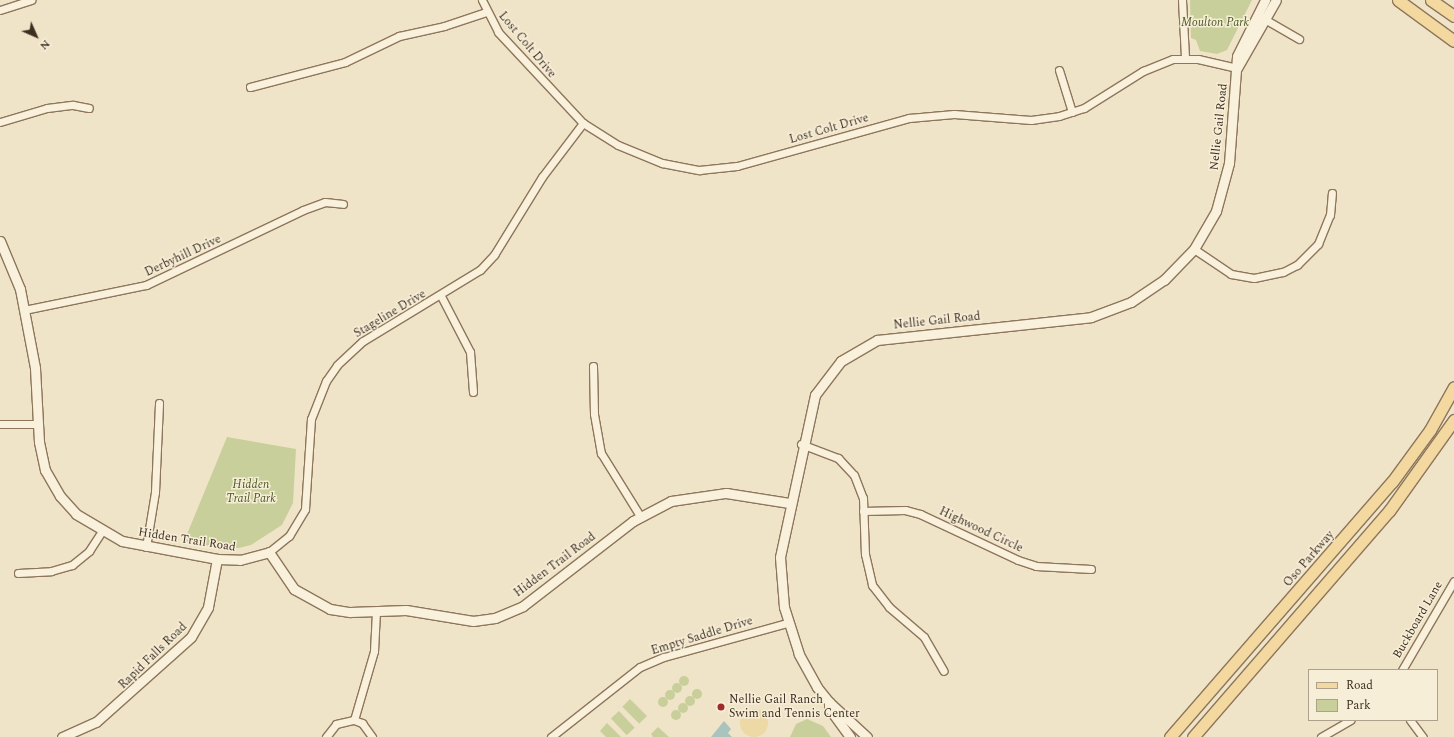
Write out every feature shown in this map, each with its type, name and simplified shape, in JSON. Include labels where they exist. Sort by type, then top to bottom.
[{"type":"main road","points":[[1398,0],[1454,41]]},
{"type":"main road","points":[[1431,0],[1454,16]]},
{"type":"main road","name":"Oso Parkway","points":[[1170,737],[1392,482],[1430,430],[1454,388]]},
{"type":"main road","points":[[1192,737],[1389,511],[1454,420]]},
{"type":"street","points":[[0,10],[31,0]]},
{"type":"street","name":"Lost Colt Drive","points":[[482,0],[486,12],[509,45],[583,123],[618,145],[662,163],[717,170],[909,118],[954,114],[1031,120],[1072,112],[1157,64],[1185,58],[1237,68]]},
{"type":"street","points":[[1182,0],[1185,58]]},
{"type":"street","name":"Nellie Gail Road","points":[[867,737],[829,702],[799,654],[788,623],[780,557],[801,444],[811,405],[824,380],[841,361],[868,344],[904,335],[1071,320],[1106,313],[1152,289],[1194,249],[1216,211],[1226,180],[1237,68],[1260,17],[1265,0]]},
{"type":"street","name":"Nellie Gail Road","points":[[1260,17],[1276,0]]},
{"type":"street","points":[[250,87],[345,62],[399,36],[444,26],[486,12]]},
{"type":"street","points":[[1260,17],[1299,39]]},
{"type":"street","points":[[1059,70],[1072,112]]},
{"type":"street","points":[[0,122],[47,108],[72,105],[89,108]]},
{"type":"street","name":"Stageline Drive","points":[[269,552],[289,536],[305,509],[311,419],[326,381],[363,341],[468,280],[494,255],[542,176],[583,123]]},
{"type":"street","points":[[1194,249],[1231,274],[1254,278],[1283,272],[1297,265],[1318,244],[1330,215],[1332,193]]},
{"type":"street","name":"Derbyhill Drive","points":[[24,310],[146,285],[303,210],[325,202],[343,204]]},
{"type":"street","name":"Hidden Trail Road","points":[[0,241],[16,276],[24,310],[35,368],[41,457],[49,479],[66,504],[102,532],[146,547],[217,559],[240,560],[269,552],[287,580],[312,601],[339,611],[406,610],[462,621],[504,615],[534,599],[640,516],[670,501],[713,493],[789,503]]},
{"type":"street","points":[[441,296],[470,352],[473,392]]},
{"type":"street","points":[[593,366],[594,414],[601,453],[640,516]]},
{"type":"street","points":[[146,547],[155,492],[159,403]]},
{"type":"street","points":[[0,424],[38,424]]},
{"type":"street","points":[[801,444],[828,453],[846,466],[861,488],[865,554],[872,585],[888,608],[924,637],[944,671]]},
{"type":"street","name":"Highwood Circle","points":[[863,512],[904,510],[920,514],[1018,560],[1036,566],[1091,569]]},
{"type":"street","points":[[18,572],[51,571],[72,565],[89,551],[102,532]]},
{"type":"street","name":"Rapid Falls Road","points":[[62,737],[86,728],[106,715],[191,637],[208,607],[217,559]]},
{"type":"street","name":"Buckboard Lane","points":[[1403,669],[1454,581]]},
{"type":"street","points":[[354,720],[374,651],[376,611]]},
{"type":"street","name":"Empty Saddle Drive","points":[[551,737],[640,667],[664,657],[788,623]]},
{"type":"street","name":"Nellie Gail Road","points":[[829,702],[829,708],[850,737]]},
{"type":"street","points":[[326,737],[336,724],[354,720],[362,723],[372,737]]},
{"type":"street","points":[[1321,737],[1348,721]]},
{"type":"street","points":[[1411,721],[1423,737]]},
{"type":"green space","name":"Moulton Park","points":[[1190,0],[1252,0],[1227,50],[1217,54],[1200,51],[1196,40],[1191,38]]},
{"type":"green space","name":"Hidden Trail Park","points":[[227,437],[296,449],[293,503],[282,525],[251,545],[239,548],[183,544]]},
{"type":"green space","points":[[682,676],[686,676],[688,677],[688,685],[682,686],[679,683],[679,679]]},
{"type":"green space","points":[[675,683],[679,683],[681,684],[681,692],[675,693],[672,690],[672,686]]},
{"type":"green space","points":[[695,689],[699,689],[701,690],[701,698],[695,699],[692,696],[692,692]]},
{"type":"green space","points":[[668,690],[672,690],[674,691],[674,699],[668,700],[665,697],[665,693]]},
{"type":"green space","points":[[688,696],[692,696],[694,697],[694,705],[688,706],[685,703],[685,699]]},
{"type":"green space","points":[[661,697],[665,697],[667,698],[667,706],[661,707],[658,704],[658,700]]},
{"type":"green space","points":[[630,699],[647,716],[639,724],[622,707]]},
{"type":"green space","points":[[681,703],[685,703],[687,704],[687,712],[681,713],[678,710],[678,706]]},
{"type":"green space","points":[[674,710],[678,710],[680,711],[680,719],[674,720],[671,717],[671,713]]},
{"type":"green space","points":[[619,711],[635,728],[627,735],[611,719]]},
{"type":"green space","points":[[807,719],[823,726],[831,737],[790,737],[796,724]]},
{"type":"green space","points":[[607,723],[621,737],[606,737],[600,731]]},
{"type":"green space","points":[[658,727],[669,737],[653,737],[651,734]]},
{"type":"sand","points":[[754,709],[764,713],[768,723],[764,733],[754,737],[744,733],[740,723],[744,713]]},
{"type":"water","points":[[724,721],[731,729],[728,733],[732,737],[711,737]]},
{"type":"place","name":"Nellie Gail Ranch Swim and Tennis Center","points":[[721,707]]}]
